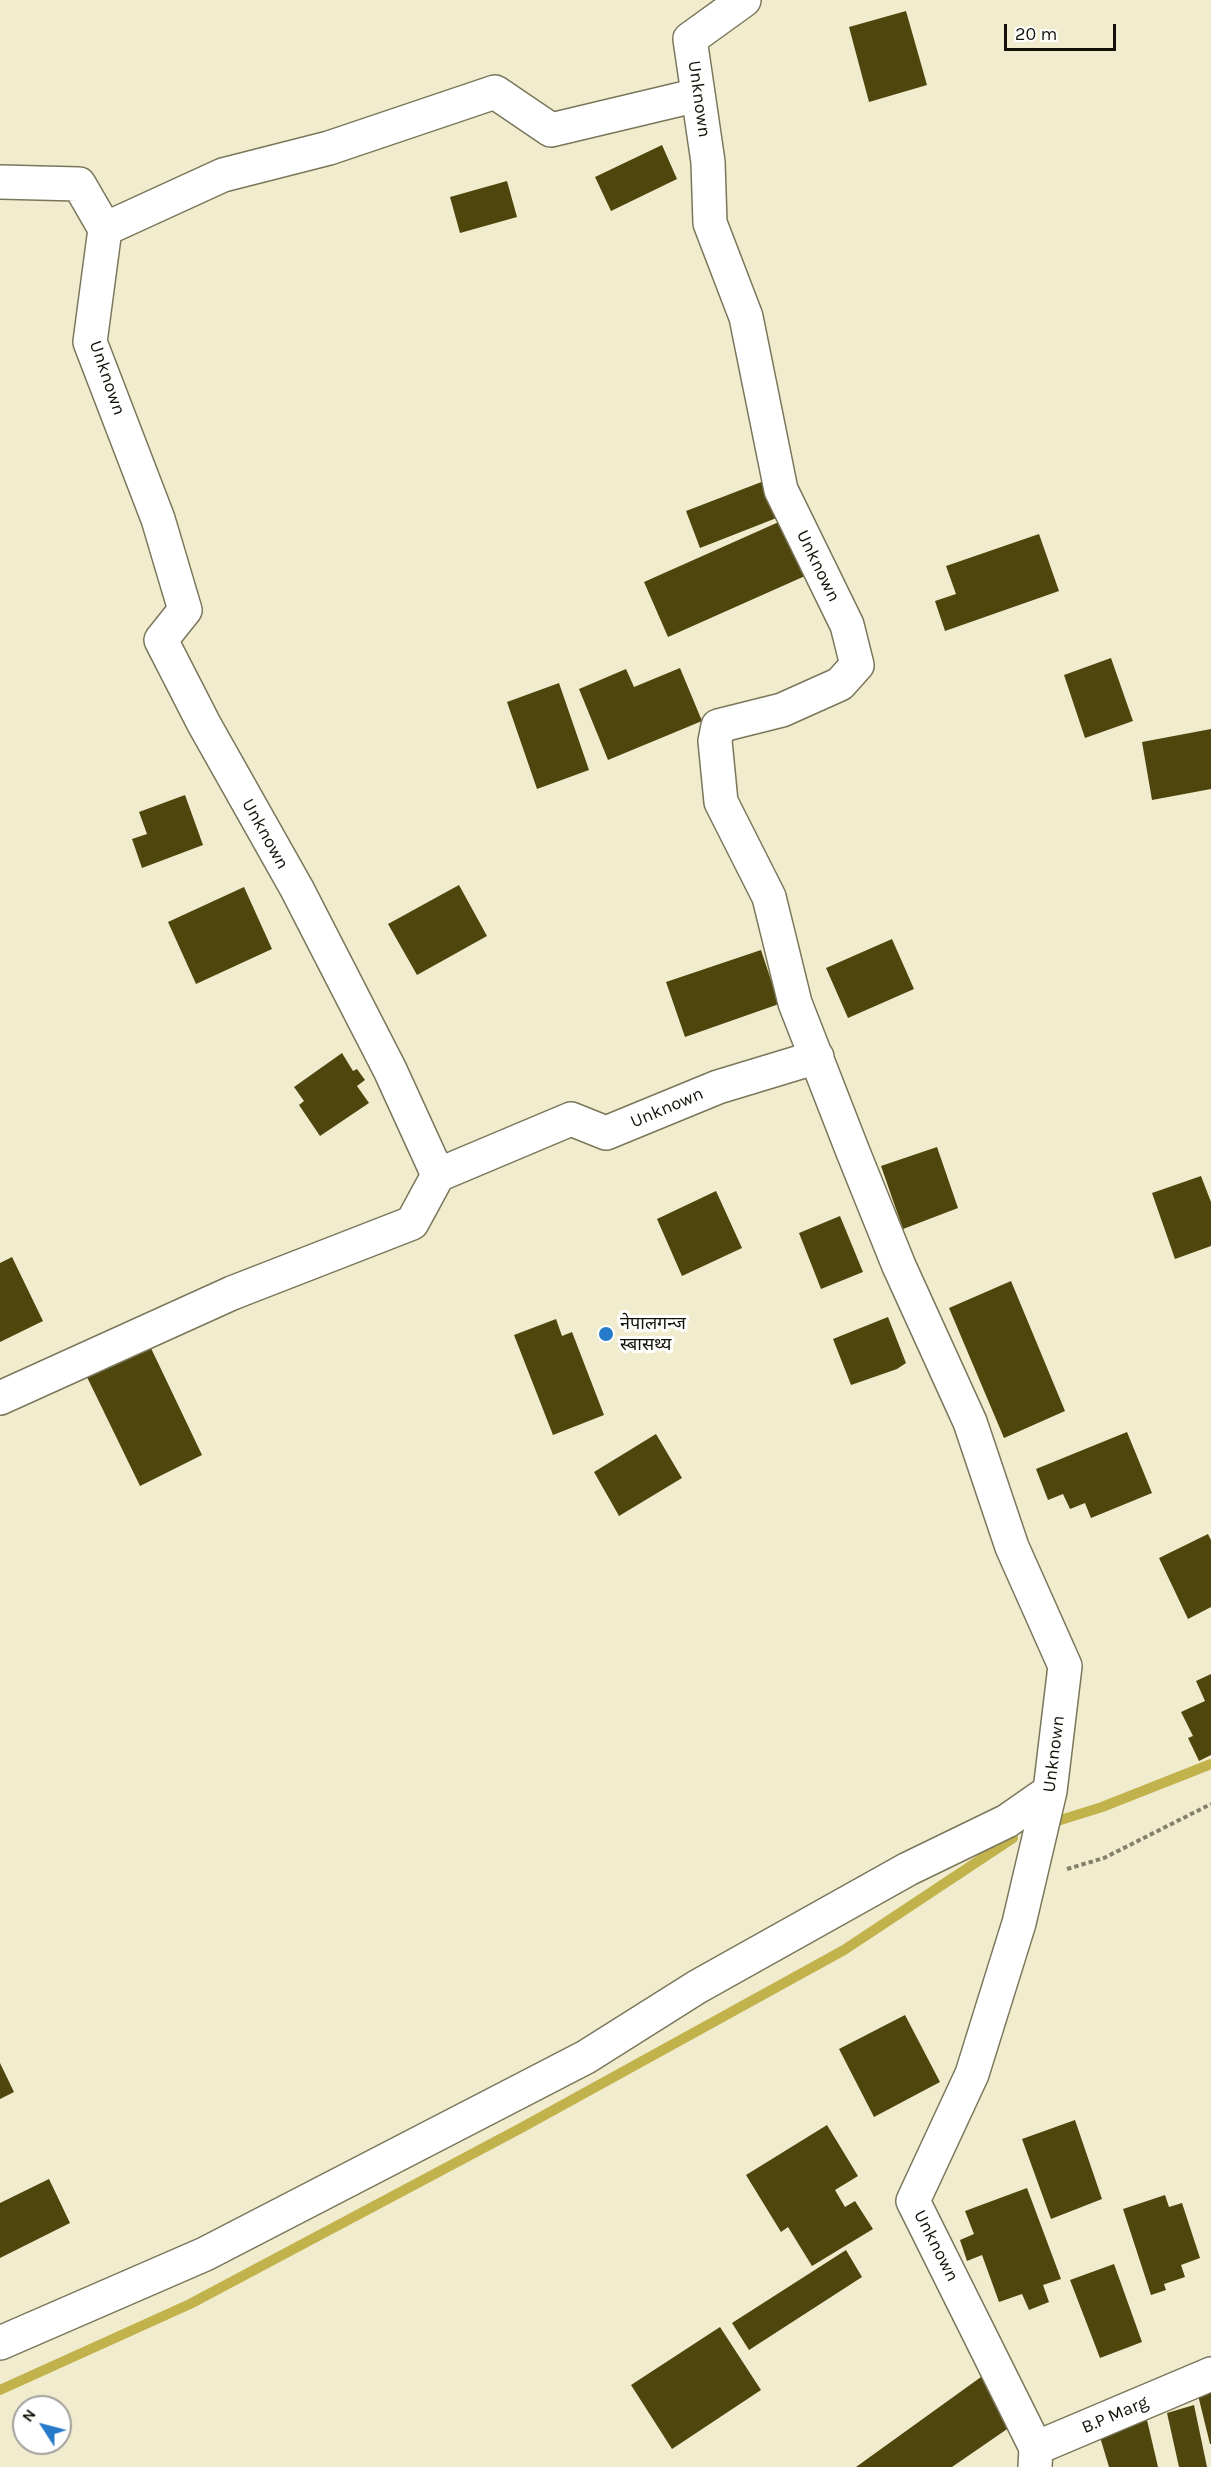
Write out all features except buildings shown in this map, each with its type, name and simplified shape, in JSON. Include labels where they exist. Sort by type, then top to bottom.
[{"type":"street","name":"Unknown","points":[[744,0],[690,39],[708,162],[710,223],[746,316],[781,490],[846,625],[857,665],[840,684],[791,705],[718,726],[715,741],[721,802],[769,897],[795,1003],[899,1266],[970,1422],[1012,1547],[1065,1666],[1050,1791],[1019,1923],[972,2074],[914,2201],[1036,2457]]},
{"type":"street","points":[[0,182],[79,184],[105,229],[223,175],[329,148],[495,92],[551,130],[698,95]]},
{"type":"street","name":"Unknown","points":[[105,229],[90,342],[158,519],[185,610],[161,640],[204,724],[302,899],[390,1070],[438,1175],[571,1119],[606,1133],[718,1087],[817,1057]]},
{"type":"street","points":[[0,1398],[232,1293],[412,1223],[438,1175]]},
{"type":"street","points":[[0,2343],[205,2254],[586,2057],[697,1987],[908,1869],[1007,1821],[1050,1791]]},
{"type":"street","name":"B.P Marg","points":[[1036,2457],[1211,2374]]},
{"type":"path","points":[[1029,1880],[1104,1858],[1211,1804]]},
{"type":"waterway","points":[[1051,1823],[1102,1807],[1211,1764]]},
{"type":"waterway","points":[[0,2390],[190,2304],[521,2128],[844,1950],[1013,1838]]},
{"type":"place","name":"नेपालगन्ज स्बासथ्य","points":[[606,1334]]}]
